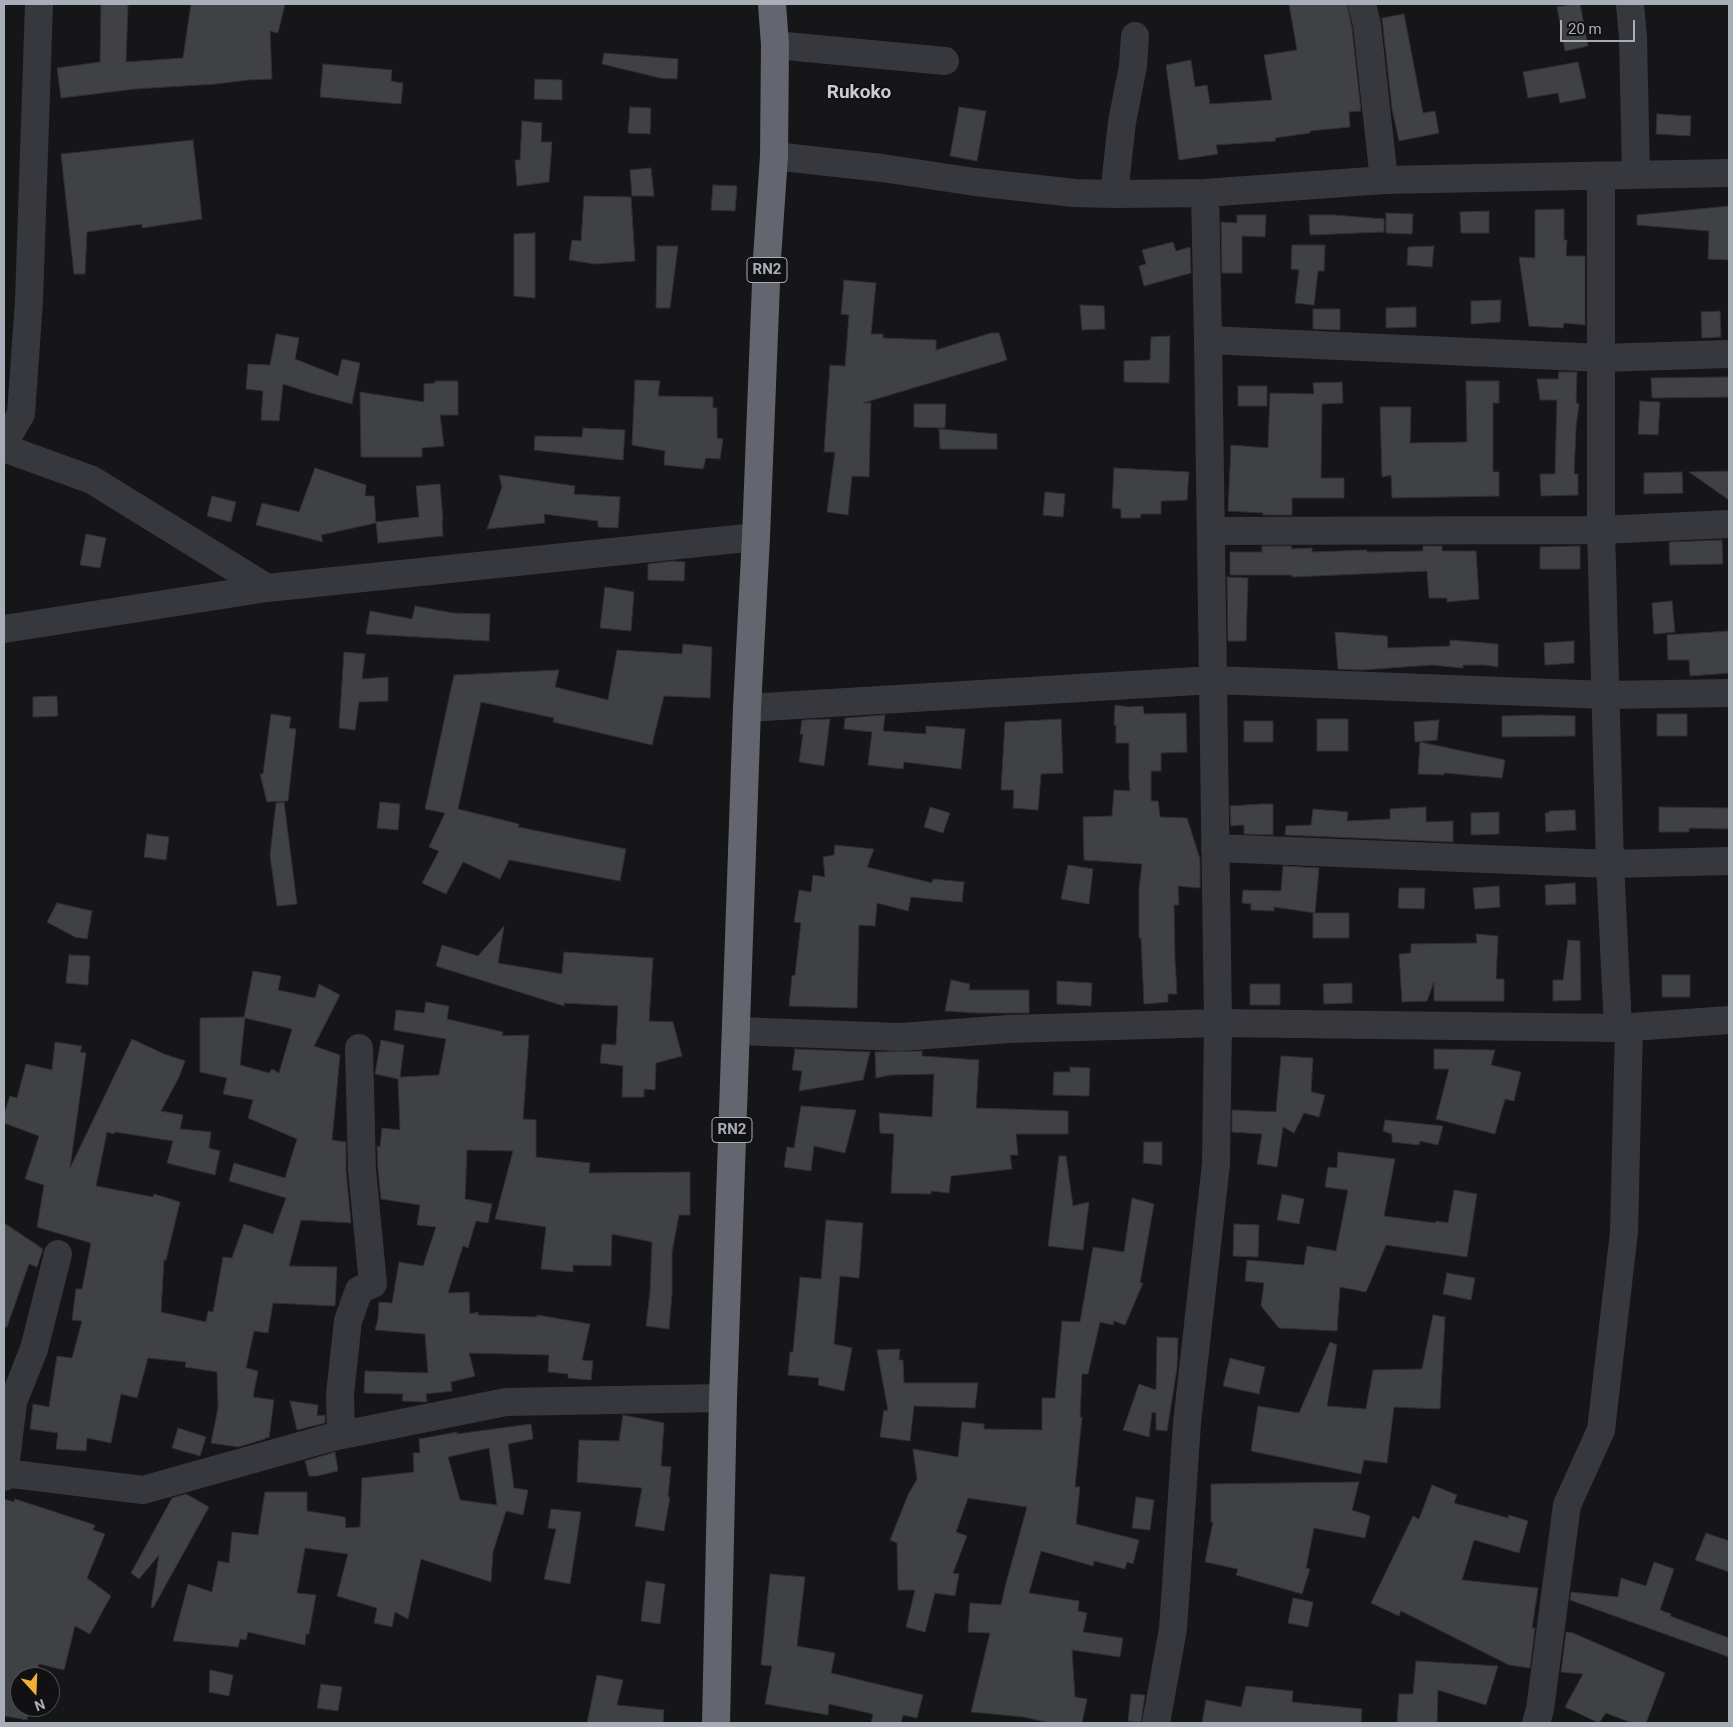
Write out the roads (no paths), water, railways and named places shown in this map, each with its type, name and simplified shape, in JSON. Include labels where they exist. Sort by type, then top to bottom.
[{"type":"highway","name":"RN2","points":[[716,1723],[723,1398],[747,708],[767,258],[774,156],[775,45],[772,4]]},
{"type":"street","points":[[4,444],[21,414],[29,301],[39,4]]},
{"type":"street","points":[[1362,4],[1367,25],[1384,180]]},
{"type":"street","points":[[1630,4],[1633,37],[1636,175]]},
{"type":"street","points":[[1114,194],[1122,122],[1133,66],[1135,36]]},
{"type":"street","points":[[775,45],[945,61]]},
{"type":"street","points":[[774,156],[882,168],[975,182],[1074,193],[1114,194],[1205,194],[1384,180],[1729,173]]},
{"type":"street","points":[[1536,1723],[1540,1709],[1567,1505],[1601,1430],[1624,1232],[1623,1028],[1610,864],[1607,695],[1601,530],[1601,176]]},
{"type":"street","points":[[1156,1723],[1173,1629],[1187,1423],[1216,1164],[1218,1023],[1205,194]]},
{"type":"street","points":[[1208,340],[1602,358],[1729,354]]},
{"type":"street","points":[[4,448],[92,480],[267,588]]},
{"type":"street","points":[[1211,531],[1601,530],[1729,524]]},
{"type":"street","points":[[4,629],[267,588],[756,537]]},
{"type":"street","points":[[747,708],[1213,680],[1607,695],[1729,694]]},
{"type":"street","points":[[1215,848],[1610,864],[1729,861]]},
{"type":"street","points":[[736,1031],[900,1037],[1009,1029],[1218,1023],[1623,1028],[1729,1020]]},
{"type":"street","points":[[341,1435],[340,1394],[348,1321],[359,1290],[373,1284],[362,1170],[359,1048]]},
{"type":"street","points":[[58,1254],[34,1349],[14,1402],[4,1474],[142,1490],[341,1435],[506,1402],[723,1398]]},
{"type":"district","name":"Rukoko","points":[[859,93]]}]
